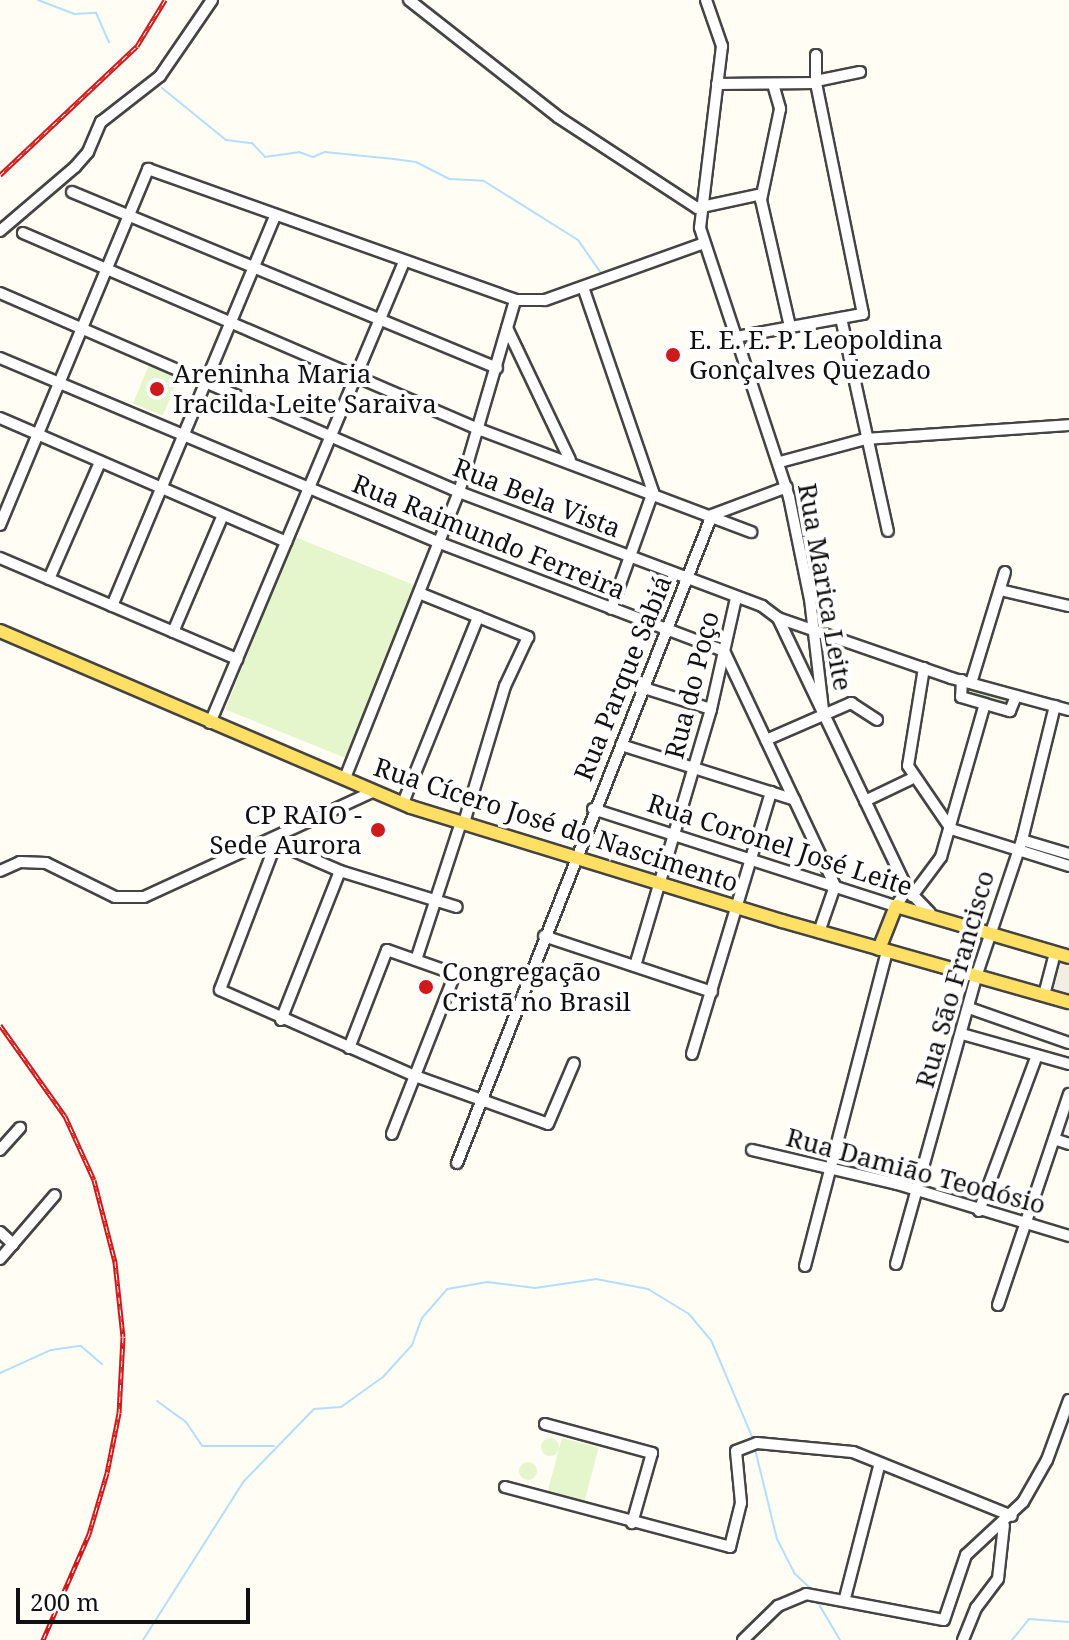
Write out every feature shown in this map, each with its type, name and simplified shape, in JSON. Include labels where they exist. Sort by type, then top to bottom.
[{"type":"main road","name":"Rua Cícero José do Nascimento","points":[[0,631],[403,803],[661,885],[1069,1002]]},
{"type":"main road","name":"Rua Coronel José Leite","points":[[896,906],[1069,957]]},
{"type":"main road","points":[[883,950],[896,906]]},
{"type":"street","points":[[0,231],[75,167],[88,152],[101,122],[160,76],[212,0]]},
{"type":"street","points":[[409,0],[558,117],[696,206],[761,196]]},
{"type":"street","points":[[696,206],[721,54],[718,23],[706,0]]},
{"type":"street","points":[[736,337],[863,314],[816,82],[816,55]]},
{"type":"street","points":[[717,84],[816,82],[860,72]]},
{"type":"street","points":[[773,84],[780,109],[761,196],[790,327]]},
{"type":"street","points":[[0,525],[148,169],[275,217],[515,300],[545,300],[704,243]]},
{"type":"street","points":[[72,192],[497,368]]},
{"type":"street","name":"Rua Marica Leite","points":[[696,206],[704,243],[787,487],[814,628],[824,713]]},
{"type":"street","points":[[112,606],[185,436],[229,320],[275,217]]},
{"type":"street","points":[[23,233],[481,430],[570,460],[751,532]]},
{"type":"street","points":[[210,723],[404,262]]},
{"type":"street","points":[[583,287],[653,492],[611,609]]},
{"type":"street","name":"Rua Bela Vista","points":[[0,293],[459,492],[768,608],[778,618],[966,682],[1069,710]]},
{"type":"street","points":[[345,778],[459,492],[481,430],[515,300]]},
{"type":"street","points":[[841,318],[888,531]]},
{"type":"street","points":[[507,328],[570,460]]},
{"type":"street","name":"Rua Raimundo Ferreira","points":[[0,358],[440,543],[724,651]]},
{"type":"street","points":[[0,418],[286,542]]},
{"type":"street","points":[[780,462],[869,439],[1069,425]]},
{"type":"street","points":[[49,579],[100,462]]},
{"type":"street","points":[[712,515],[787,487]]},
{"type":"street","points":[[173,632],[223,515]]},
{"type":"street","name":"Rua Parque Sabiá","points":[[457,1163],[573,858],[668,631],[712,515]]},
{"type":"street","points":[[0,558],[237,659]]},
{"type":"street","points":[[1005,572],[961,697],[1010,711],[1016,696]]},
{"type":"street","points":[[1000,590],[1069,606]]},
{"type":"street","points":[[416,960],[505,686],[528,637],[419,593]]},
{"type":"street","name":"Rua do Poço","points":[[635,966],[695,768],[736,598]]},
{"type":"street","points":[[403,803],[478,617]]},
{"type":"street","points":[[778,618],[909,892]]},
{"type":"street","points":[[724,651],[835,886],[819,932]]},
{"type":"street","points":[[924,668],[907,754],[915,777],[951,829],[1014,852],[1069,866]]},
{"type":"street","points":[[644,688],[711,709]]},
{"type":"street","points":[[766,740],[851,703],[877,720]]},
{"type":"street","points":[[896,906],[932,875],[951,829],[985,704]]},
{"type":"street","name":"Rua São Francisco","points":[[896,1264],[976,976],[1014,852],[1022,840],[1055,706]]},
{"type":"street","points":[[621,745],[795,800]]},
{"type":"street","points":[[865,801],[915,777]]},
{"type":"street","points":[[0,871],[20,862],[46,863],[103,892],[135,898],[161,893],[265,838],[374,791]]},
{"type":"street","points":[[692,1054],[739,908],[771,792]]},
{"type":"street","name":"Rua Coronel José Leite","points":[[593,809],[896,906]]},
{"type":"street","points":[[265,838],[340,871],[457,907]]},
{"type":"street","points":[[1022,840],[1069,854]]},
{"type":"street","points":[[276,843],[220,990],[281,1020],[415,1076],[548,1124],[574,1063]]},
{"type":"street","points":[[281,1020],[340,871]]},
{"type":"street","name":"Rua Coronel José Leite","points":[[909,892],[925,910],[954,923]]},
{"type":"street","points":[[544,936],[712,992]]},
{"type":"street","points":[[349,1048],[387,950],[455,974],[392,1134]]},
{"type":"street","points":[[805,1266],[883,950]]},
{"type":"street","points":[[1044,995],[1055,953]]},
{"type":"street","points":[[969,1008],[1069,1043]]},
{"type":"street","points":[[962,1034],[1069,1064]]},
{"type":"street","points":[[979,1211],[1037,1055]]},
{"type":"street","points":[[998,1305],[1069,1094]]},
{"type":"street","points":[[0,1150],[20,1128]]},
{"type":"street","points":[[1054,1139],[1069,1144]]},
{"type":"street","name":"Rua Damião Teodósio","points":[[752,1150],[919,1190],[979,1211],[1069,1236]]},
{"type":"street","points":[[0,1259],[55,1195]]},
{"type":"street","points":[[0,1232],[13,1244]]},
{"type":"street","points":[[743,1640],[795,1597],[845,1598],[933,1621],[945,1619],[966,1555],[1009,1520],[1047,1460],[1069,1400]]},
{"type":"street","points":[[545,1424],[652,1453],[632,1523]]},
{"type":"street","points":[[505,1487],[730,1547],[741,1503],[736,1451],[753,1444],[787,1450],[848,1450],[1009,1520]]},
{"type":"street","points":[[845,1598],[880,1463]]},
{"type":"street","points":[[963,1640],[976,1608],[998,1579],[1009,1520]]},
{"type":"green space","name":"Areninha Maria Iracilda Leite Saraiva","points":[[150,362],[180,374],[163,416],[133,404]]},
{"type":"green space","points":[[295,537],[418,587],[349,759],[225,709]]},
{"type":"green space","points":[[964,684],[1013,697],[1010,707],[966,696]]},
{"type":"green space","points":[[546,1438],[554,1438],[559,1447],[557,1454],[546,1456],[541,1451],[541,1443]]},
{"type":"green space","points":[[562,1438],[599,1448],[584,1503],[547,1493]]},
{"type":"green space","points":[[528,1462],[537,1471],[528,1480],[519,1471]]},
{"type":"shaded area","points":[[1060,961],[1069,962],[1069,1002],[1050,995]]},
{"type":"waterway","points":[[38,0],[74,14],[96,13],[109,42]]},
{"type":"waterway","points":[[162,88],[226,140],[252,143],[265,157],[299,152],[313,157],[325,152],[394,159],[416,162],[450,179],[484,181],[578,240],[601,273]]},
{"type":"waterway","points":[[143,1640],[244,1481],[314,1409],[341,1407],[383,1377],[412,1345],[422,1318],[447,1289],[487,1282],[535,1288],[596,1279],[648,1289],[689,1314],[711,1340],[753,1439]]},
{"type":"waterway","points":[[0,1373],[51,1350],[81,1346],[102,1364]]},
{"type":"waterway","points":[[157,1401],[186,1422],[202,1446],[274,1446]]},
{"type":"waterway","points":[[755,1449],[777,1539],[794,1573],[813,1591]]},
{"type":"waterway","points":[[817,1601],[840,1640]]},
{"type":"waterway","points":[[1012,1640],[1029,1619],[1069,1622]]},
{"type":"railway","points":[[0,175],[137,46],[165,0]]},
{"type":"railway","points":[[0,1025],[65,1116],[94,1180],[115,1262],[123,1337],[119,1413],[107,1473],[89,1534],[43,1640]]},
{"type":"place","name":"E. E. E. P. Leopoldina Gonçalves Quezado","points":[[673,355]]},
{"type":"place","name":"Areninha Maria Iracilda Leite Saraiva","points":[[157,389]]},
{"type":"place","name":"CP RAIO - Sede Aurora","points":[[378,830]]},
{"type":"place","name":"Congregação Cristã no Brasil","points":[[426,987]]}]
